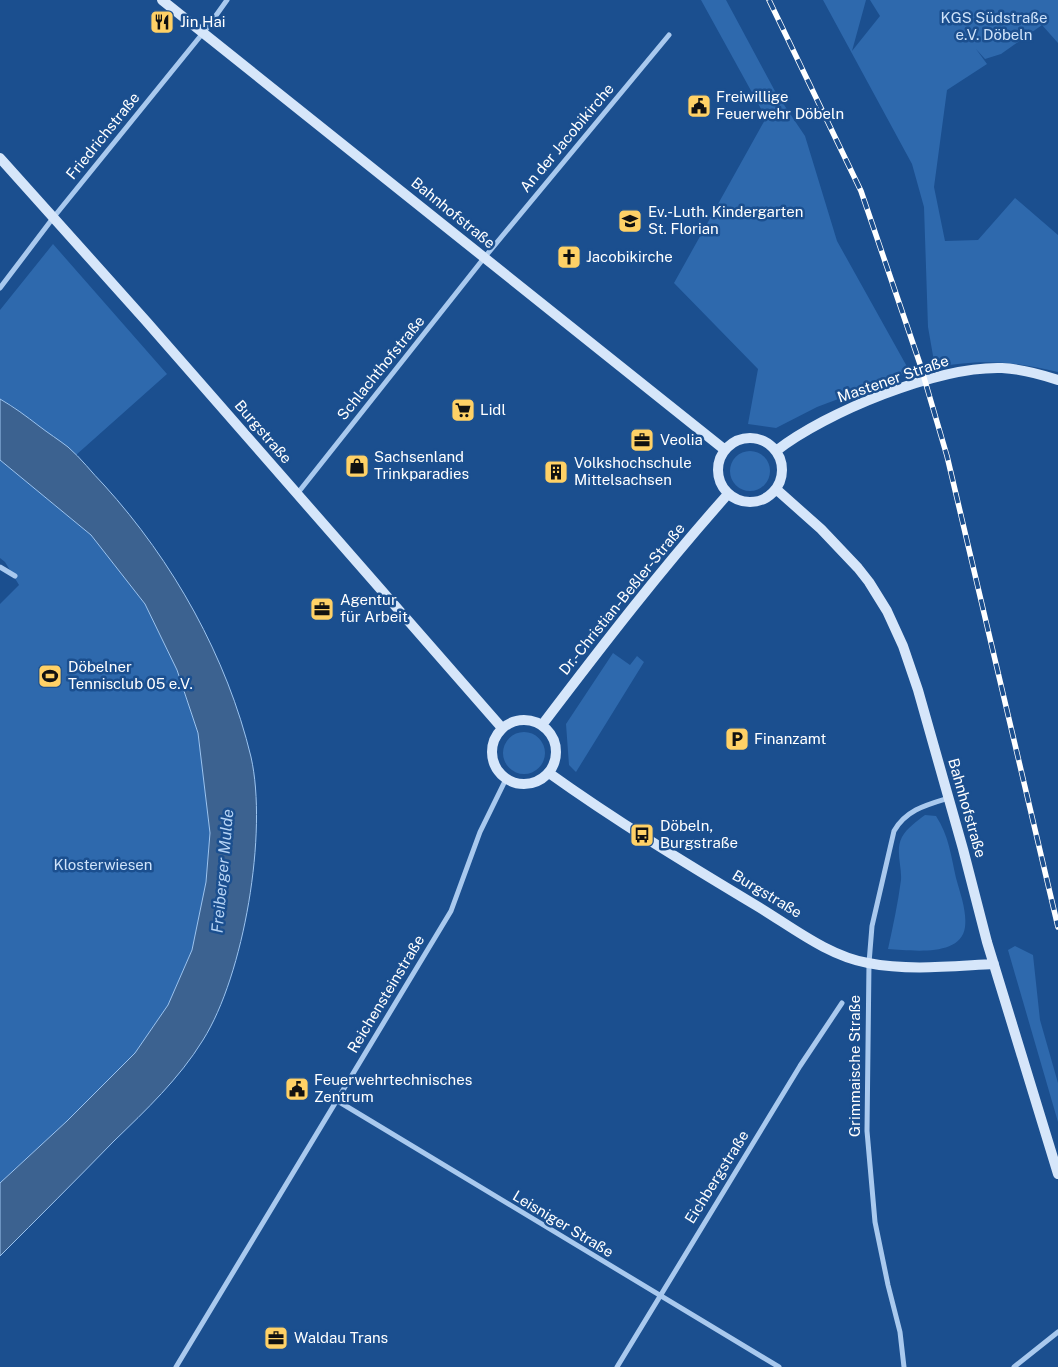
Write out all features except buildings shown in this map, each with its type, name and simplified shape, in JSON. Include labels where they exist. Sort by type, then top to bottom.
[{"type":"main road","name":"Bahnhofstraße","points":[[162,0],[725,450]]},
{"type":"main road","name":"Burgstraße","points":[[0,158],[502,728]]},
{"type":"main road","name":"Mastener Straße","points":[[776,451],[807,429],[833,416],[910,386],[953,373],[986,368],[1004,368],[1058,380]]},
{"type":"main road","points":[[760,439],[776,451],[781,460],[781,480],[769,497],[754,502],[738,500],[728,494],[722,487],[718,469],[719,460],[725,450],[739,440],[760,439]]},
{"type":"main road","name":"Bahnhofstraße","points":[[776,489],[849,556],[869,582],[887,611],[903,646],[994,964],[1058,1174]]},
{"type":"main road","name":"Dr.-Christian-Beßler-Straße","points":[[542,725],[670,560],[728,494]]},
{"type":"main road","points":[[526,720],[542,725],[548,730],[556,744],[556,759],[549,773],[529,784],[513,783],[506,779],[496,768],[492,754],[494,740],[502,728],[518,721],[526,720]]},
{"type":"main road","name":"Burgstraße","points":[[549,773],[680,860],[818,943],[847,957],[869,963],[906,967],[994,964]]},
{"type":"street","name":"Friedrichstraße","points":[[0,288],[53,218],[203,33],[227,0]]},
{"type":"street","name":"An der Jacobikirche","points":[[484,258],[669,35]]},
{"type":"street","name":"Schlachthofstraße","points":[[297,494],[484,258]]},
{"type":"street","points":[[0,567],[15,576]]},
{"type":"street","name":"Reichensteinstraße","points":[[176,1367],[451,911],[480,832],[506,779]]},
{"type":"street","name":"Grimmaische Straße","points":[[904,1367],[900,1332],[875,1222],[870,1174],[866,1090],[869,963],[872,926],[894,831],[909,813],[923,806],[948,798]]},
{"type":"street","name":"Eichbergstraße","points":[[617,1367],[800,1066],[842,1003]]},
{"type":"street","name":"Leisniger Straße","points":[[336,1100],[779,1367]]},
{"type":"street","points":[[1014,1367],[1058,1332]]},
{"type":"green space","points":[[701,0],[726,0],[776,93],[805,136],[837,241],[910,372],[817,407],[776,428],[748,424],[758,369],[674,283],[766,118]]},
{"type":"green space","name":"KGS Südstraße e.V. Döbeln","points":[[823,0],[866,0],[852,51],[880,16],[870,0],[1058,0],[1058,43],[1042,25],[1001,54],[985,59],[976,49],[987,64],[947,90],[934,187],[945,241],[978,240],[1015,198],[1058,235],[1058,372],[1026,365],[997,362],[935,367],[928,327],[924,207],[912,164]]},
{"type":"green space","points":[[53,244],[167,374],[76,455],[11,405],[0,399],[0,310]]},
{"type":"green space","points":[[746,451],[754,451],[761,454],[767,460],[770,471],[767,482],[761,488],[754,491],[746,491],[739,488],[733,482],[730,475],[730,467],[733,460],[739,454]]},
{"type":"green space","name":"Klosterwiesen","points":[[0,460],[91,535],[145,604],[177,670],[198,733],[210,833],[206,882],[192,950],[168,1005],[135,1053],[67,1121],[0,1183],[0,604],[19,585],[5,562],[0,558]]},
{"type":"green space","points":[[613,653],[630,665],[637,656],[644,662],[576,772],[569,765],[566,724]]},
{"type":"green space","points":[[524,732],[539,738],[545,753],[539,768],[524,774],[509,768],[503,753],[509,738]]},
{"type":"green space","points":[[925,815],[936,816],[947,839],[964,908],[965,927],[961,937],[954,944],[944,948],[921,951],[888,949],[901,880],[900,842],[912,825]]},
{"type":"green space","points":[[1015,946],[1033,955],[1040,1020],[1058,1083],[1058,1122],[1008,950]]},
{"type":"water","name":"Freiberger Mulde","points":[[0,399],[65,444],[77,456],[129,514],[175,578],[212,647],[228,683],[241,720],[251,757],[256,788],[256,824],[249,902],[241,942],[218,1012],[203,1040],[162,1094],[0,1256],[0,1183],[67,1121],[135,1053],[168,1005],[192,950],[206,882],[210,833],[198,733],[177,670],[145,604],[91,535],[0,460]]},
{"type":"railway","points":[[769,0],[861,191],[920,364],[947,456],[1058,927]]},
{"type":"place","name":"Jin Hai","points":[[162,22]]},
{"type":"place","name":"Freiwillige Feuerwehr Döbeln","points":[[699,106]]},
{"type":"place","name":"Ev.-Luth. Kindergarten St. Florian","points":[[630,221]]},
{"type":"place","name":"Jacobikirche","points":[[569,257]]},
{"type":"place","name":"Lidl","points":[[463,410]]},
{"type":"place","name":"Veolia","points":[[642,440]]},
{"type":"place","name":"Sachsenland Trinkparadies","points":[[357,466]]},
{"type":"place","name":"Volkshochschule Mittelsachsen","points":[[556,472]]},
{"type":"place","name":"Agentur für Arbeit","points":[[322,609]]},
{"type":"place","name":"Döbelner Tennisclub 05 e.V.","points":[[50,676]]},
{"type":"place","name":"Finanzamt","points":[[737,739]]},
{"type":"place","name":"Döbeln, Burgstraße","points":[[642,835]]},
{"type":"place","name":"Feuerwehrtechnisches Zentrum","points":[[297,1089]]},
{"type":"place","name":"Waldau Trans","points":[[276,1338]]}]
